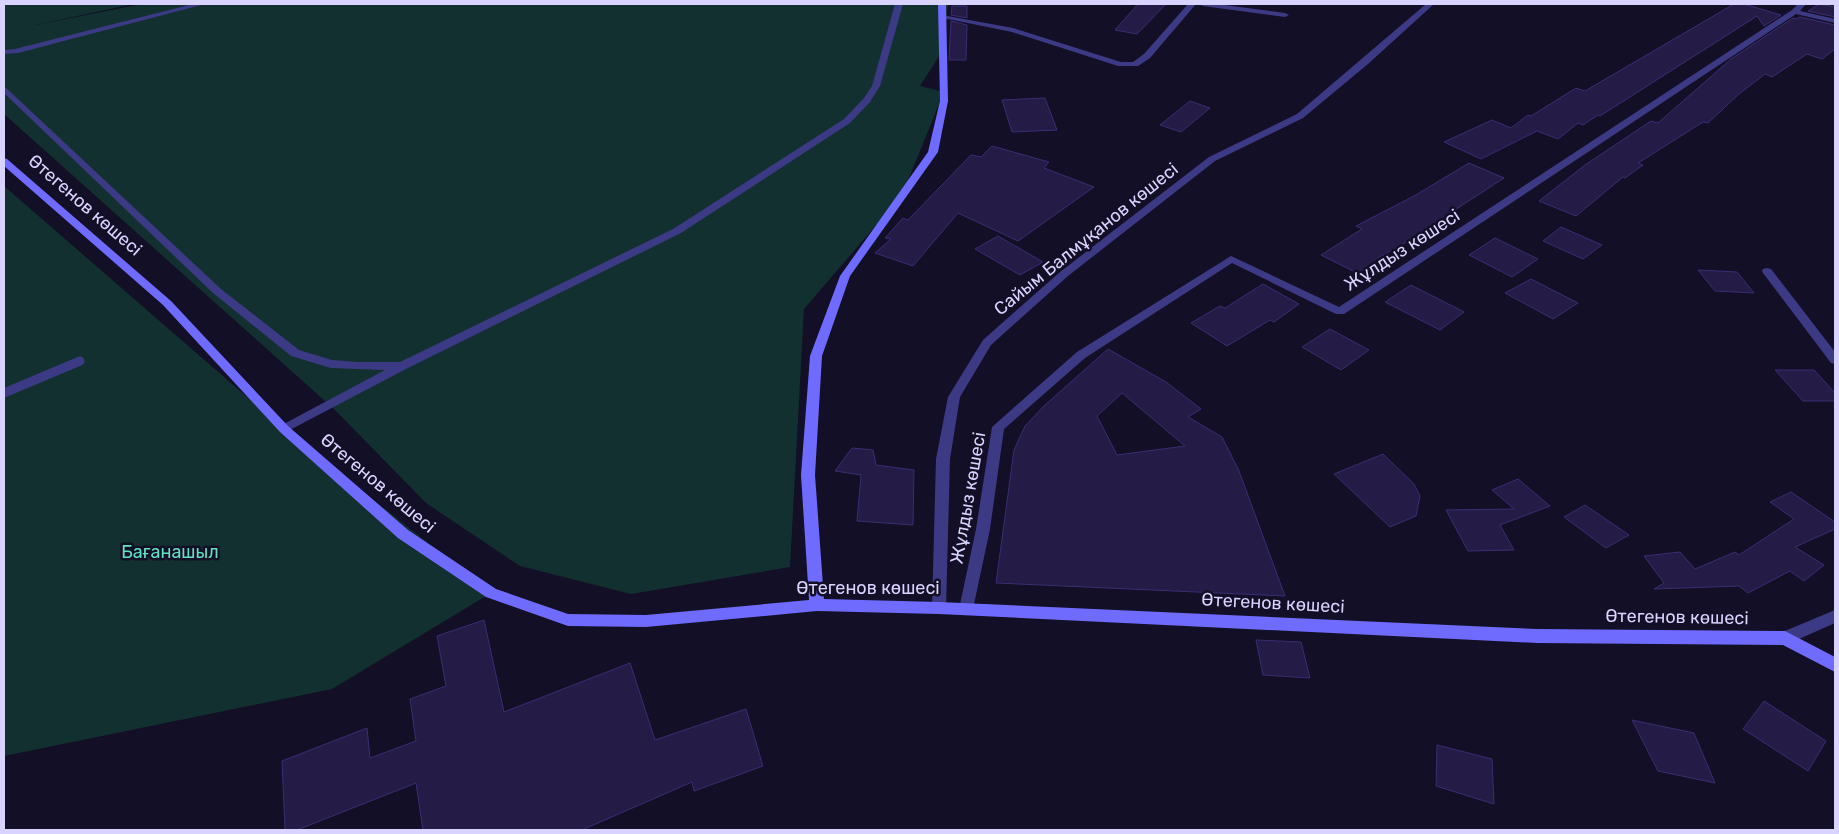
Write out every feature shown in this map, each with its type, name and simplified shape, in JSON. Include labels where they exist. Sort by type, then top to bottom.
[{"type":"street","points":[[4,52],[16,51],[201,4]]},
{"type":"street","points":[[284,429],[402,366],[677,231],[847,121],[867,100],[876,86],[899,4]]},
{"type":"street","points":[[817,604],[808,475],[816,356],[845,276],[934,152],[944,101],[942,4]]},
{"type":"street","points":[[942,17],[1013,30],[1102,59],[1121,64],[1135,64],[1147,56],[1192,4]]},
{"type":"street","points":[[1203,4],[1285,15]]},
{"type":"street","name":"Сайым Балмұқанов көшесі","points":[[939,608],[943,459],[954,396],[986,343],[1064,274],[1212,159],[1300,116],[1365,62],[1430,4]]},
{"type":"street","points":[[1799,8],[1835,21]]},
{"type":"street","name":"Жұлдыз көшесі","points":[[966,609],[982,529],[998,427],[1081,355],[1232,259],[1340,312],[1799,8]]},
{"type":"street","points":[[4,57],[16,51]]},
{"type":"street","points":[[4,88],[29,114],[217,291],[295,352],[331,364],[402,366]]},
{"type":"street","name":"Өтегенов көшесі","points":[[4,160],[167,304],[284,429],[403,534],[491,593],[568,620],[646,621],[817,604],[966,609],[1537,636],[1785,638],[1835,665]]},
{"type":"street","points":[[1767,271],[1835,360]]},
{"type":"street","points":[[1785,638],[1835,616]]},
{"type":"lane","points":[[4,393],[80,361]]},
{"type":"green space","points":[[4,4],[134,4],[35,25],[142,4],[948,4],[943,50],[920,86],[944,92],[902,195],[804,309],[790,567],[631,594],[520,566],[426,503],[335,410],[4,114]]},
{"type":"green space","name":"Бағанашыл","points":[[4,186],[284,429],[491,593],[332,689],[4,756]]},
{"type":"building","points":[[1138,4],[1166,4],[1137,34],[1115,30]]},
{"type":"building","points":[[1734,4],[1744,4],[1781,15],[1764,26],[1757,16],[1600,116],[1598,115],[1583,125],[1578,123],[1558,139],[1537,131],[1481,159],[1444,142],[1492,120],[1511,128],[1528,115],[1531,116],[1576,88],[1585,91]]},
{"type":"building","points":[[1819,4],[1835,7],[1835,17],[1808,11]]},
{"type":"building","points":[[952,6],[967,6],[967,18],[951,15]]},
{"type":"building","points":[[1800,17],[1835,25],[1835,49],[1822,59],[1807,54],[1772,77],[1765,74],[1739,94],[1708,123],[1703,122],[1638,163],[1643,165],[1625,178],[1623,177],[1576,216],[1539,201],[1585,165],[1651,121],[1658,123],[1731,59],[1793,18]]},
{"type":"building","points":[[951,21],[967,25],[966,60],[949,60]]},
{"type":"building","points":[[1045,98],[1057,130],[1012,132],[1002,100]]},
{"type":"building","points":[[1190,101],[1210,108],[1181,132],[1160,125]]},
{"type":"building","points":[[992,146],[1049,162],[1044,168],[1094,187],[1018,241],[958,213],[913,266],[875,253],[891,239],[885,238],[903,218],[908,220],[971,155],[981,157]]},
{"type":"building","points":[[1469,163],[1504,178],[1447,215],[1449,216],[1378,258],[1382,259],[1357,273],[1321,255],[1362,229],[1356,226],[1414,196]]},
{"type":"building","points":[[1561,227],[1602,245],[1583,259],[1543,241]]},
{"type":"building","points":[[998,236],[1043,262],[1020,275],[975,249]]},
{"type":"building","points":[[1495,238],[1538,259],[1512,277],[1469,255]]},
{"type":"building","points":[[1698,270],[1737,272],[1754,293],[1715,291]]},
{"type":"building","points":[[1531,279],[1578,303],[1553,319],[1505,293]]},
{"type":"building","points":[[1263,284],[1299,304],[1274,322],[1270,320],[1227,346],[1191,323],[1220,306],[1225,308]]},
{"type":"building","points":[[1411,285],[1464,312],[1440,330],[1385,302]]},
{"type":"building","points":[[1330,329],[1369,350],[1341,370],[1302,347]]},
{"type":"building","points":[[1108,349],[1166,382],[1201,409],[1188,417],[1222,437],[1239,471],[1285,596],[996,583],[1014,450],[1025,426],[1044,406]],"holes":[[[1122,393],[1185,446],[1117,455],[1097,416]]]},
{"type":"building","points":[[1775,370],[1814,370],[1835,393],[1835,401],[1803,401]]},
{"type":"building","points":[[852,448],[873,450],[876,465],[914,470],[913,525],[857,521],[861,475],[835,471]]},
{"type":"building","points":[[1383,454],[1414,484],[1420,496],[1416,516],[1390,527],[1334,474]]},
{"type":"building","points":[[1518,479],[1550,506],[1500,525],[1514,550],[1468,551],[1446,510],[1514,509],[1492,490]]},
{"type":"building","points":[[1791,492],[1835,522],[1835,529],[1795,547],[1824,565],[1804,581],[1790,571],[1748,593],[1739,586],[1654,589],[1664,583],[1644,556],[1680,552],[1695,569],[1735,552],[1739,555],[1794,519],[1770,502]]},
{"type":"building","points":[[1585,505],[1629,535],[1606,548],[1564,517]]},
{"type":"building","points":[[484,620],[504,712],[630,663],[655,740],[746,709],[763,766],[694,791],[692,782],[582,830],[423,830],[416,783],[297,830],[285,830],[282,761],[367,728],[370,758],[416,741],[410,699],[446,686],[437,636]]},
{"type":"building","points":[[1256,640],[1301,642],[1310,678],[1263,675]]},
{"type":"building","points":[[1764,701],[1826,741],[1808,771],[1743,729]]},
{"type":"building","points":[[1632,720],[1694,733],[1715,783],[1658,771]]},
{"type":"building","points":[[1437,745],[1492,759],[1494,804],[1436,786]]}]
